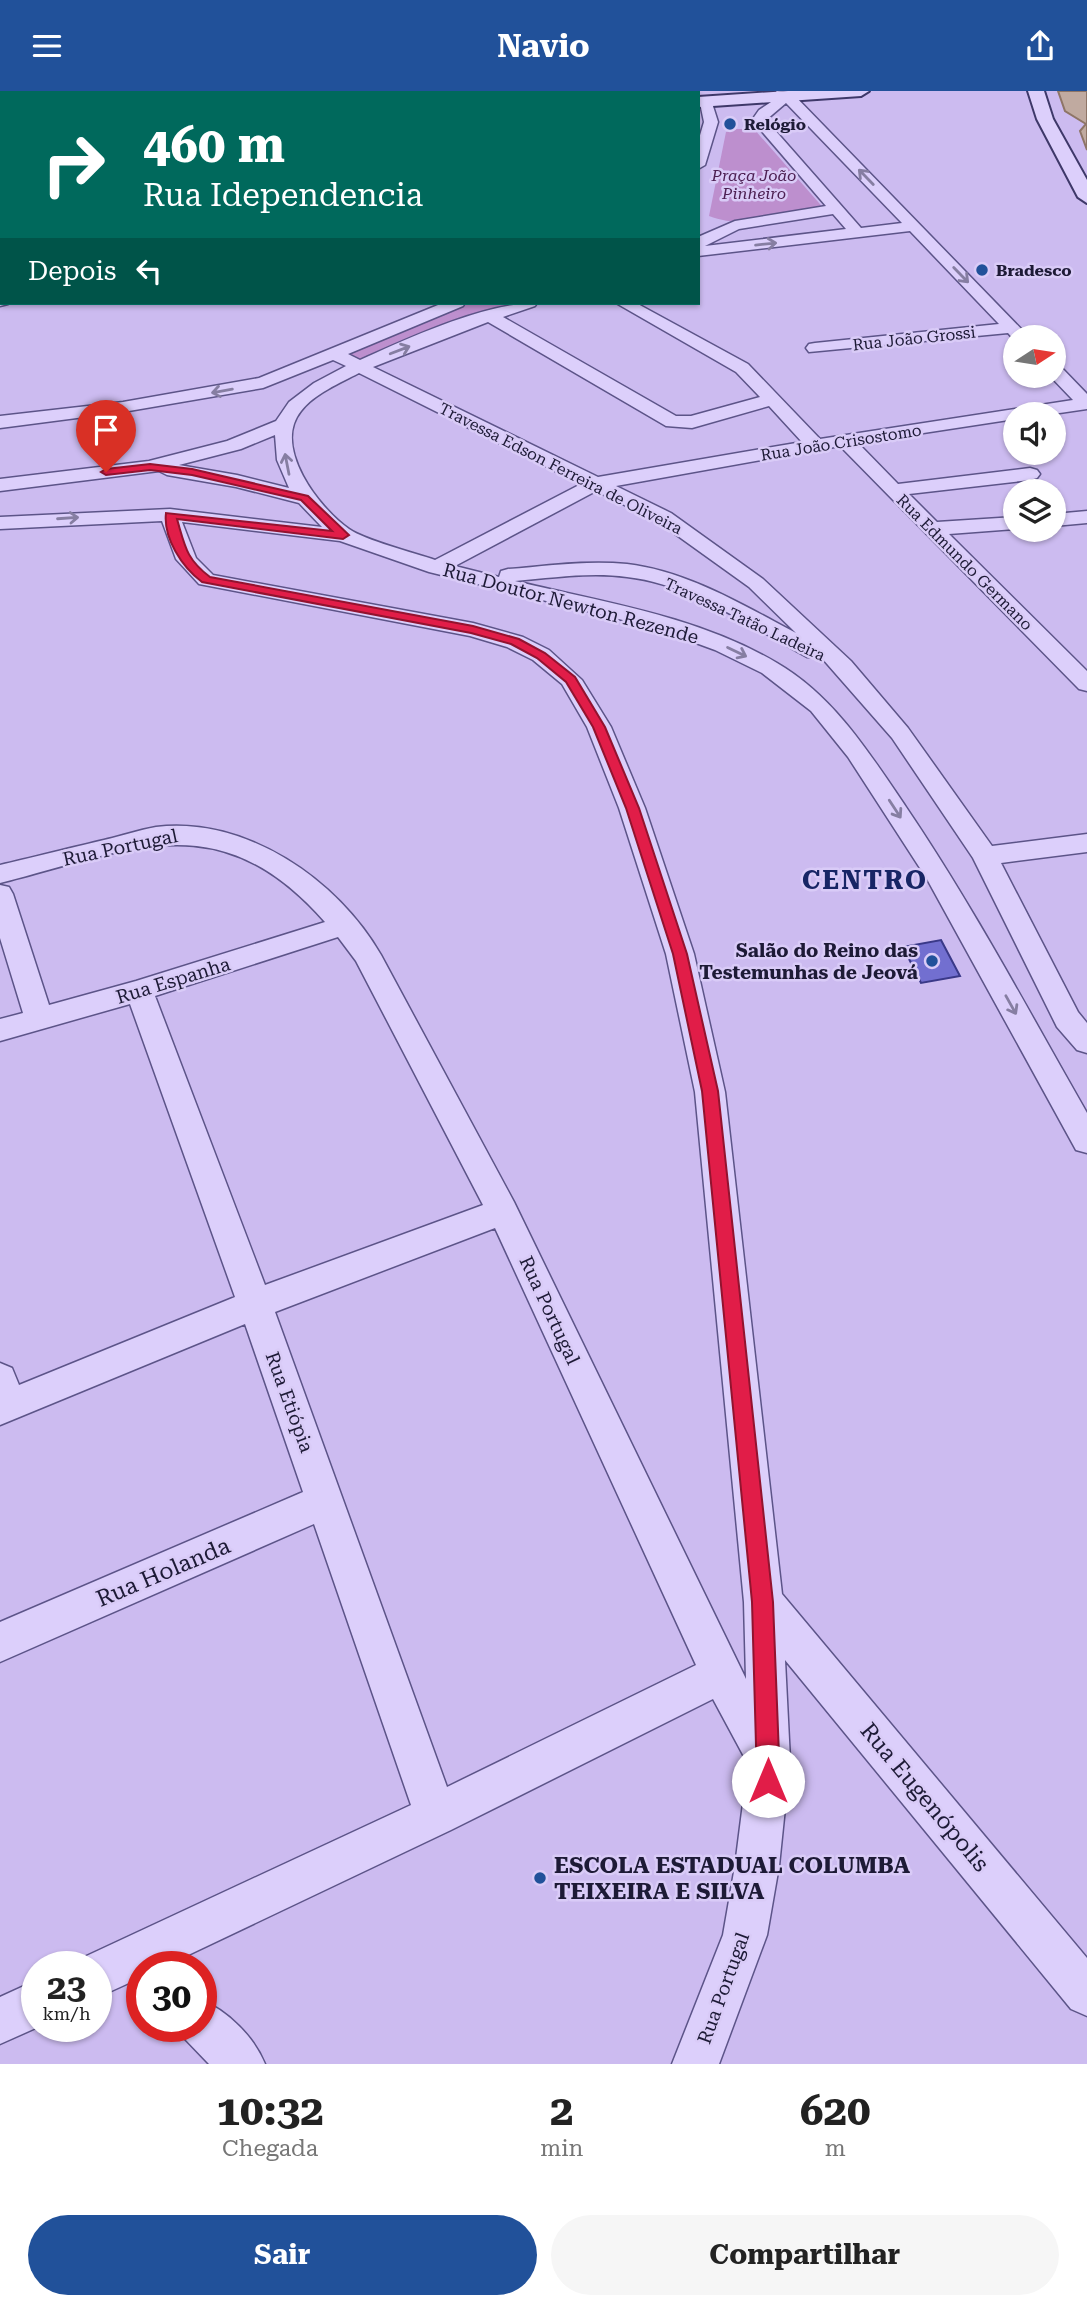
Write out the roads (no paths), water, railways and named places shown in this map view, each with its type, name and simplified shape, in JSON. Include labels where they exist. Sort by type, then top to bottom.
[{"type":"street","points":[[700,159],[711,122],[702,102],[785,94],[861,91]]},
{"type":"street","points":[[1036,91],[1045,120],[1087,197]]},
{"type":"street","points":[[785,94],[754,121],[858,234]]},
{"type":"street","points":[[785,94],[1009,325]]},
{"type":"street","points":[[711,122],[727,122]]},
{"type":"street","points":[[711,222],[735,225],[836,209]]},
{"type":"street","points":[[700,242],[735,225]]},
{"type":"street","points":[[700,251],[913,226]]},
{"type":"street","points":[[0,422],[242,388],[288,374],[452,305]]},
{"type":"street","points":[[343,535],[304,498],[288,474],[283,425],[286,417],[316,389],[359,366],[523,305]]},
{"type":"street","points":[[628,305],[742,368],[816,445]]},
{"type":"street","points":[[490,316],[663,418],[682,423],[771,400]]},
{"type":"street","name":"Rua João Grossi","points":[[815,348],[1003,334]]},
{"type":"street","name":"Travessa Edson Ferreira de Oliveira","points":[[336,355],[664,517],[756,583],[843,666],[900,733],[985,856],[1067,1019],[1087,1042]]},
{"type":"street","points":[[1066,382],[1087,404]]},
{"type":"street","name":"Rua João Crisostomo","points":[[436,568],[597,484],[844,440],[1087,404]]},
{"type":"street","points":[[0,485],[150,467],[234,445],[283,425]]},
{"type":"street","name":"Rua Edmundo Germano","points":[[844,440],[930,530],[1087,684]]},
{"type":"street","points":[[150,467],[226,478],[304,498]]},
{"type":"street","points":[[894,490],[1030,474]]},
{"type":"street","points":[[0,523],[170,515],[343,535]]},
{"type":"street","points":[[170,515],[182,555],[190,568],[206,580],[473,630],[515,642],[541,655],[571,680],[599,727],[632,808],[680,954],[710,1091],[763,1602],[769,1760]]},
{"type":"street","points":[[1066,519],[1087,517]]},
{"type":"street","points":[[930,530],[1003,524]]},
{"type":"street","name":"Rua Doutor Newton Rezende","points":[[343,535],[436,568],[478,576],[662,623],[723,645],[770,668],[819,706],[857,752],[939,876],[1087,1141]]},
{"type":"street","name":"Travessa Tatão Ladeira","points":[[478,576],[608,570],[642,573],[671,581],[843,666]]},
{"type":"street","name":"Rua Portugal","points":[[0,874],[156,836],[180,833],[207,835],[247,848],[297,877],[345,925],[367,955],[503,1211],[721,1675],[769,1760],[757,1865],[745,1935],[695,2064]]},
{"type":"street","points":[[985,856],[1087,843]]},
{"type":"street","points":[[0,894],[39,1019]]},
{"type":"street","name":"Rua Espanha","points":[[0,1030],[139,991],[345,925]]},
{"type":"street","name":"Rua Etiópia","points":[[139,991],[255,1304],[436,1815]]},
{"type":"street","points":[[1067,1019],[1087,1065]]},
{"type":"street","points":[[2,1398],[503,1211]]},
{"type":"street","name":"Rua Holanda","points":[[0,1642],[326,1501]]},
{"type":"street","name":"Rua Eugenópolis","points":[[763,1602],[1087,1993]]},
{"type":"street","points":[[163,1951],[721,1675]]},
{"type":"street","points":[[0,2021],[21,2011]]},
{"type":"street","points":[[217,2039],[242,2064]]},
{"type":"place","name":"Relógio","points":[[730,124]]},
{"type":"place","name":"Bradesco","points":[[982,270]]},
{"type":"place","name":"Salão do Reino das Testemunhas de Jeová","points":[[932,961]]},
{"type":"place","name":"ESCOLA ESTADUAL COLUMBA TEIXEIRA E SILVA","points":[[540,1878]]},
{"type":"district","name":"CENTRO","points":[[865,880]]},
{"type":"park label","name":"Praça João Pinheiro","points":[[754,184]]}]
